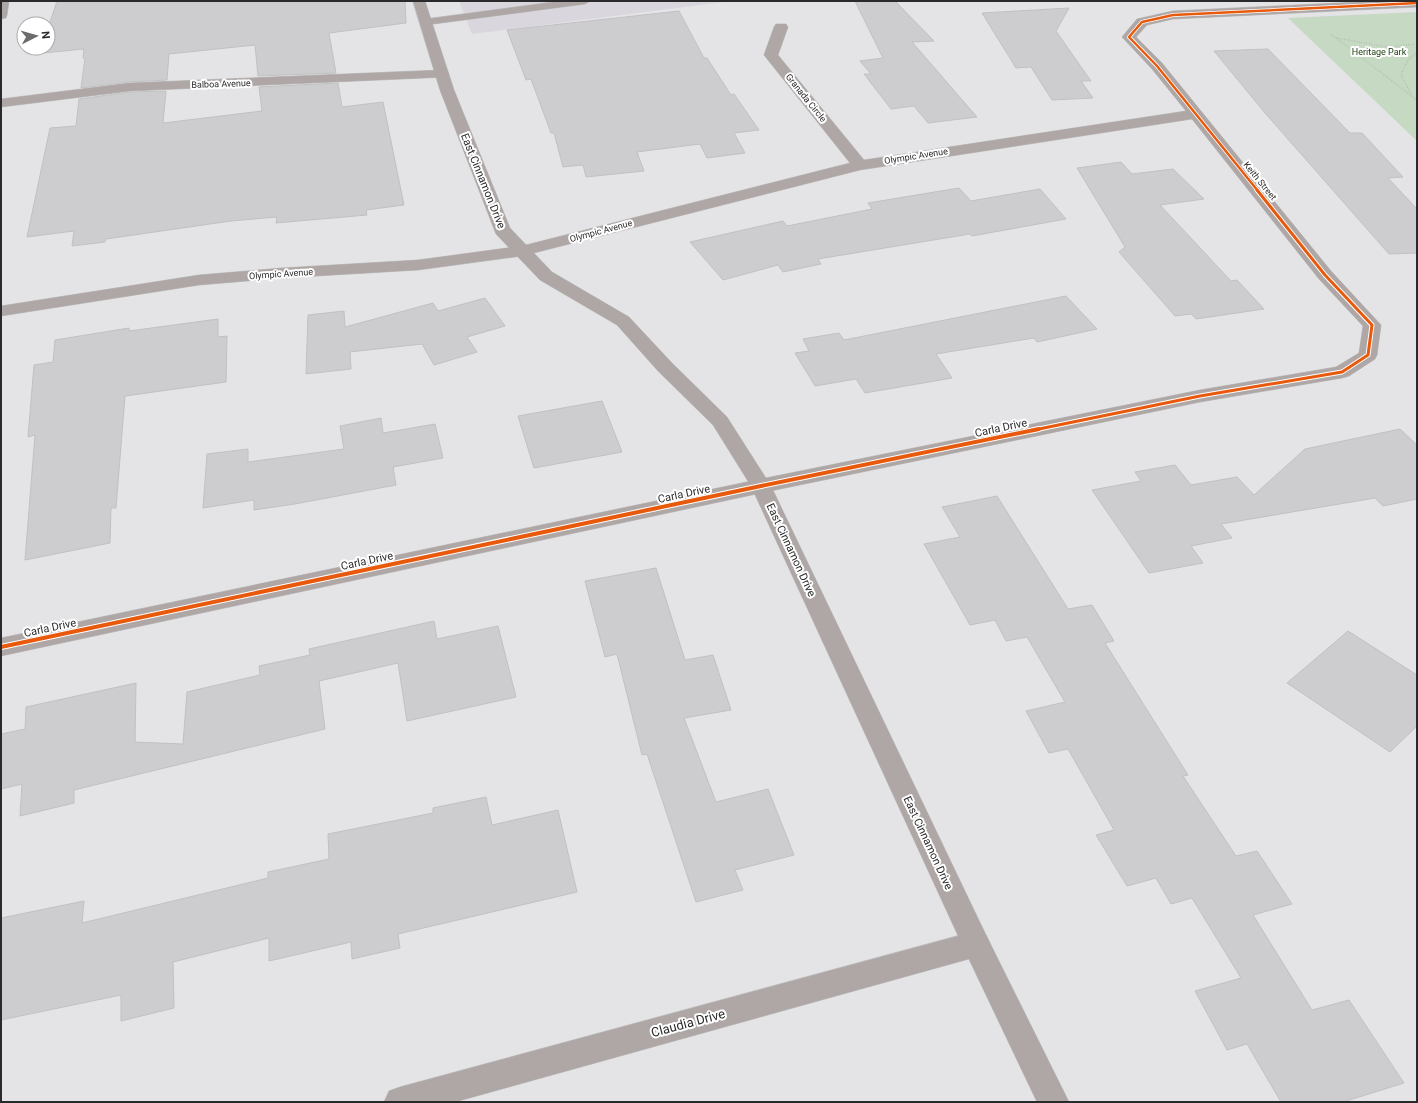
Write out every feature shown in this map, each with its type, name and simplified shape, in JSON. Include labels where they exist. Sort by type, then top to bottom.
[{"type":"street","points":[[1,15],[3,1]]},
{"type":"street","name":"East Cinnamon Drive","points":[[419,1],[447,90],[502,230],[546,276],[623,321],[665,367],[720,421],[761,486],[976,944],[1053,1102]]},
{"type":"street","points":[[1296,8],[1417,3]]},
{"type":"street","name":"Keith Street","points":[[1296,8],[1173,15],[1142,22],[1129,37],[1157,66],[1325,275],[1372,325],[1368,355]]},
{"type":"street","name":"Granada Circle","points":[[781,27],[771,55],[860,165]]},
{"type":"street","name":"Balboa Avenue","points":[[1,103],[130,87],[442,74]]},
{"type":"street","name":"Olympic Avenue","points":[[1,311],[199,280],[282,273],[418,265],[522,251],[701,204],[860,165],[1196,114]]},
{"type":"street","name":"Carla Drive","points":[[1,648],[761,486],[1200,396],[1342,372],[1368,355]]},
{"type":"street","name":"Claudia Drive","points":[[400,1102],[976,944]]},
{"type":"lane","points":[[426,22],[585,1]]},
{"type":"path","points":[[1296,8],[1417,100]]},
{"type":"path","points":[[1335,38],[1377,46],[1402,48],[1417,44]]},
{"type":"path","points":[[1412,96],[1401,75],[1408,60],[1417,53]]},
{"type":"shaded area","points":[[459,1],[731,1],[472,34]]},
{"type":"green space","name":"Heritage Park","points":[[1417,12],[1417,141],[1288,18]]},
{"type":"building","points":[[57,1],[405,1],[406,23],[329,33],[336,73],[258,76],[255,45],[169,54],[167,80],[130,82],[81,88],[85,58],[83,58],[84,49],[56,52],[56,16],[52,16]]},
{"type":"building","points":[[855,1],[895,1],[934,41],[912,42],[977,117],[928,123],[914,106],[891,109],[864,74],[871,74],[860,61],[883,58]]},
{"type":"building","points":[[1069,8],[1056,31],[1091,81],[1081,81],[1093,98],[1052,100],[1031,67],[1016,68],[982,13]]},
{"type":"building","points":[[679,11],[704,58],[707,58],[731,95],[734,94],[759,130],[734,133],[745,153],[707,158],[700,144],[637,152],[644,171],[586,177],[583,165],[563,167],[554,133],[551,133],[531,79],[526,80],[507,30]]},
{"type":"building","points":[[1268,49],[1350,133],[1362,133],[1403,177],[1388,178],[1417,209],[1417,253],[1389,254],[1265,113],[1214,51]]},
{"type":"building","points":[[338,83],[342,107],[383,102],[404,205],[366,210],[367,215],[276,223],[277,217],[231,221],[106,239],[105,242],[72,246],[74,231],[27,237],[50,128],[76,126],[79,99],[130,92],[166,91],[163,123],[262,111],[259,87]]},
{"type":"building","points":[[1121,162],[1132,174],[1173,169],[1204,199],[1160,205],[1231,281],[1237,280],[1264,309],[1196,319],[1191,314],[1175,316],[1119,252],[1125,247],[1077,168]]},
{"type":"building","points":[[959,188],[971,201],[1040,189],[1066,219],[972,236],[970,234],[818,259],[821,264],[783,272],[778,265],[723,280],[690,242],[783,221],[787,226],[872,209],[868,203]]},
{"type":"building","points":[[1066,296],[1097,329],[1037,342],[1034,338],[936,354],[952,378],[865,393],[856,379],[815,386],[795,353],[809,351],[803,339],[839,333],[844,340]]},
{"type":"building","points":[[485,298],[505,326],[467,337],[477,352],[434,365],[422,344],[350,352],[351,369],[306,374],[308,315],[344,311],[345,327],[433,303],[438,311]]},
{"type":"building","points":[[218,319],[218,337],[227,336],[226,382],[125,396],[116,508],[111,508],[110,543],[25,560],[35,435],[28,437],[34,365],[53,362],[55,340],[129,328],[129,331]]},
{"type":"building","points":[[602,401],[622,452],[534,468],[518,416]]},
{"type":"building","points":[[381,418],[383,433],[435,424],[443,458],[393,467],[396,485],[254,510],[254,500],[203,508],[207,454],[248,449],[248,462],[344,449],[340,426]]},
{"type":"building","points":[[1400,429],[1417,445],[1417,499],[1383,506],[1375,498],[1221,524],[1232,538],[1191,546],[1203,563],[1149,573],[1092,490],[1141,481],[1135,472],[1175,465],[1191,485],[1237,477],[1254,495],[1305,449]]},
{"type":"building","points":[[997,496],[1068,609],[1092,605],[1114,641],[1105,643],[1188,775],[1183,776],[1236,856],[1257,851],[1292,904],[1253,915],[1312,1010],[1349,1000],[1404,1083],[1343,1102],[1281,1102],[1247,1044],[1227,1050],[1195,991],[1241,978],[1192,898],[1171,904],[1156,878],[1127,886],[1096,835],[1114,830],[1068,749],[1049,753],[1026,711],[1065,702],[1027,637],[1006,641],[995,620],[970,625],[924,544],[960,537],[942,507]]},
{"type":"building","points":[[656,568],[685,660],[713,655],[731,710],[684,718],[716,802],[768,789],[794,855],[735,870],[743,890],[696,902],[647,754],[642,755],[617,654],[605,657],[585,581]]},
{"type":"building","points":[[434,621],[437,639],[498,626],[516,697],[407,721],[398,663],[319,681],[325,729],[74,790],[74,803],[20,816],[22,784],[1,789],[1,734],[25,729],[26,707],[136,683],[135,742],[183,744],[187,692],[260,675],[259,666],[310,655],[309,649]]},
{"type":"building","points":[[1348,631],[1417,675],[1417,726],[1390,752],[1287,683]]},
{"type":"building","points":[[486,797],[492,825],[558,810],[577,892],[398,934],[400,948],[352,959],[351,942],[269,961],[269,938],[173,962],[174,1008],[121,1021],[121,995],[1,1020],[1,918],[84,901],[82,923],[268,878],[268,872],[329,859],[328,834],[433,813],[433,808]]},
{"type":"cycle path","points":[[1,647],[761,486],[1200,396],[1342,372],[1368,355],[1372,325],[1325,275],[1157,66],[1129,37],[1142,22],[1173,15],[1417,3]]}]
